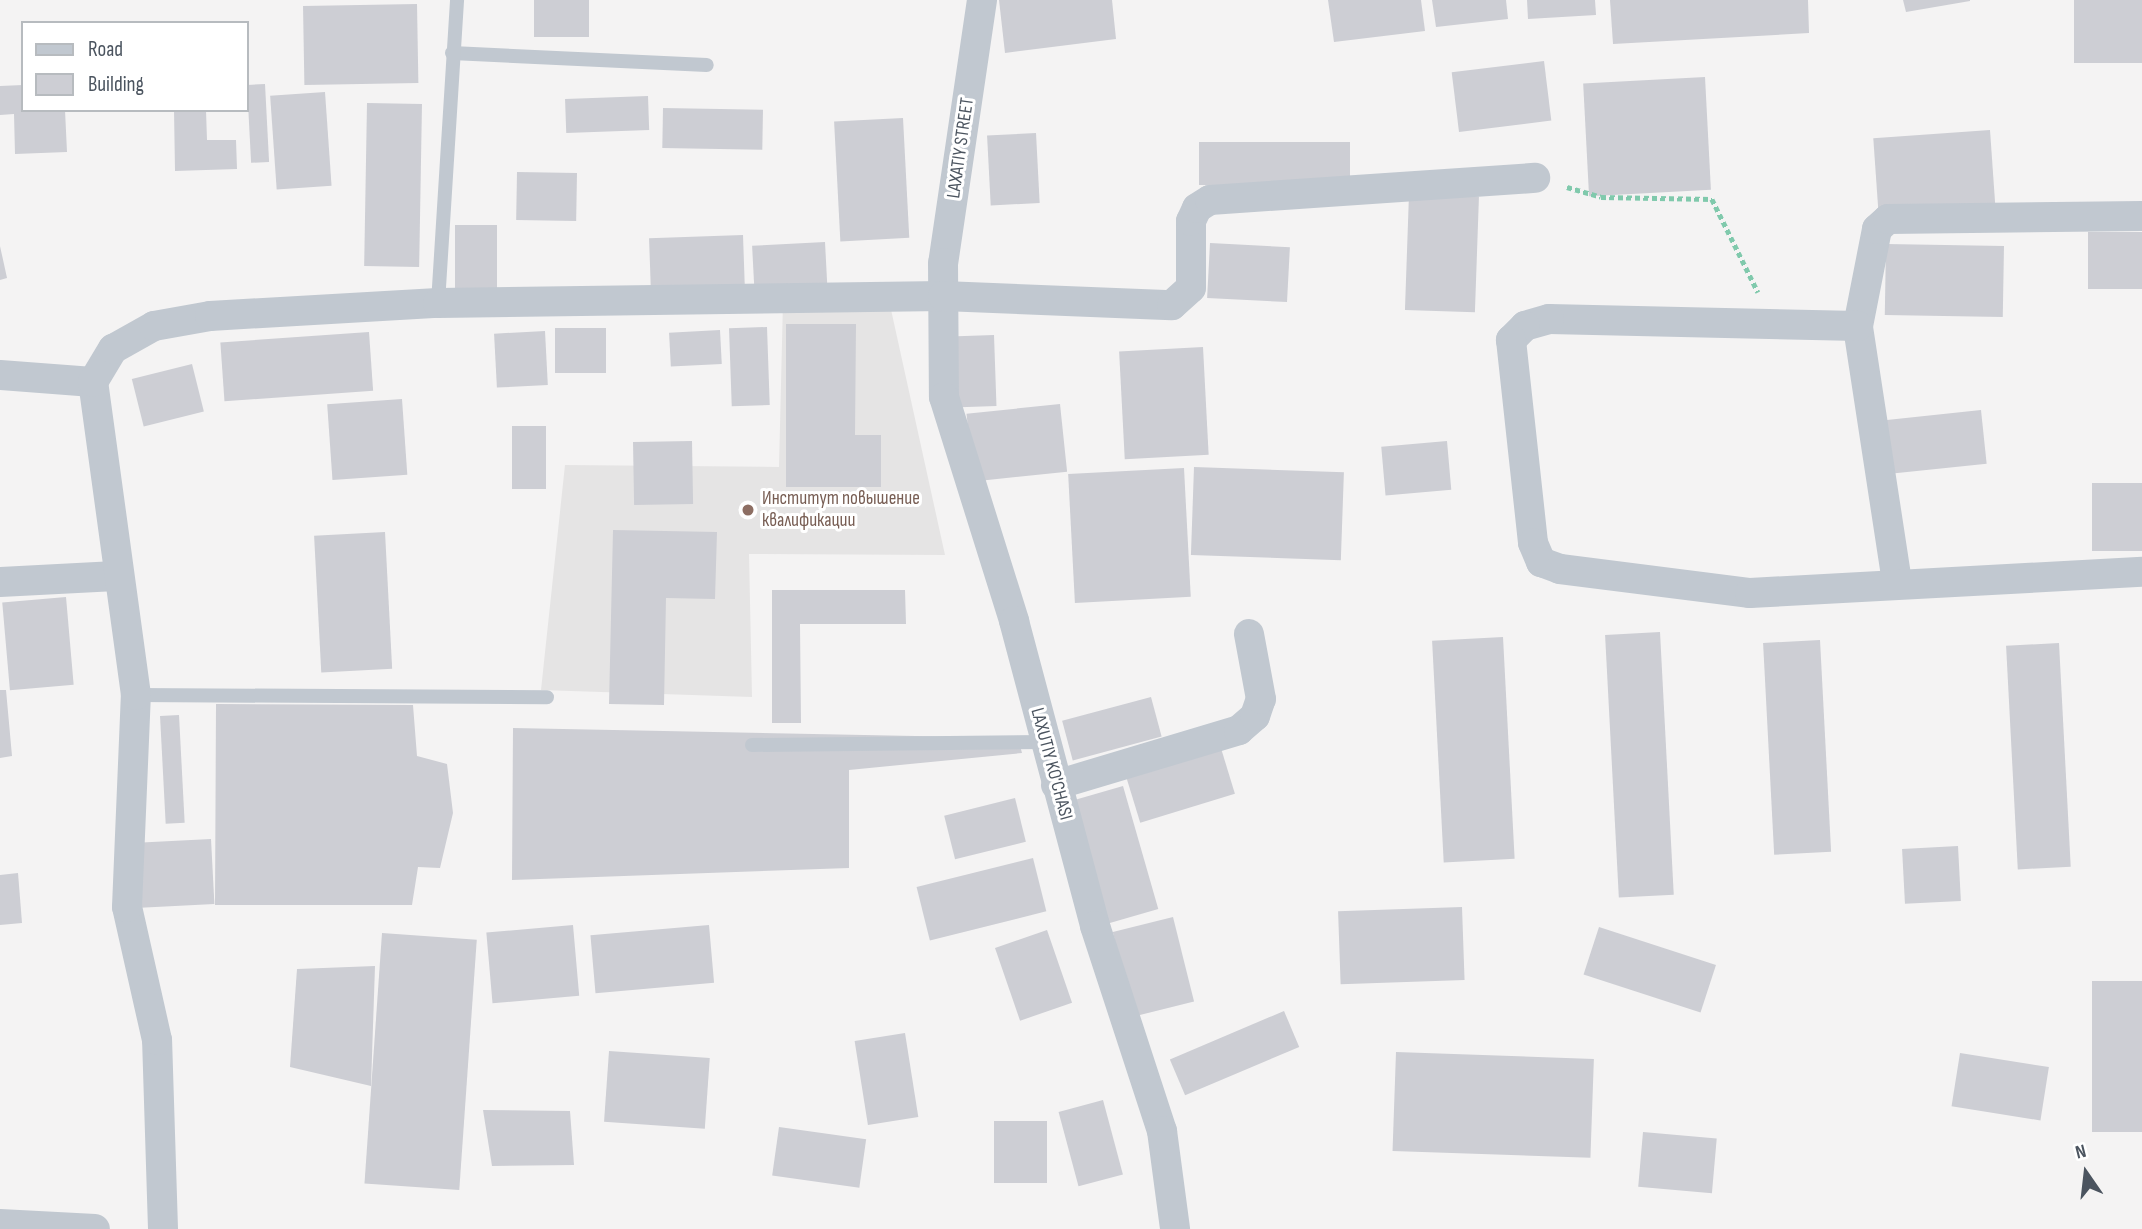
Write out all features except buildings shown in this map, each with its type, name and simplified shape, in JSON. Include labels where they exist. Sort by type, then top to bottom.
[{"type":"street","name":"LAXATIY STREET","points":[[943,296],[982,0]]},
{"type":"street","points":[[163,1229],[157,1040],[127,907],[136,695],[116,576],[93,382],[113,349],[154,326],[210,316],[438,303],[943,296],[1172,305],[1191,288],[1191,221],[1197,208],[1210,200],[1535,178]]},
{"type":"street","points":[[1897,582],[1858,326],[1877,229],[1888,219],[2142,216]]},
{"type":"street","name":"LAXUTIY KO'CHASI","points":[[943,296],[944,397],[1045,742],[1095,926],[1162,1131],[1175,1229]]},
{"type":"street","points":[[1858,326],[1775,327],[1549,319],[1525,326],[1511,340],[1533,543],[1541,562],[1750,593],[1897,582],[2142,572]]},
{"type":"street","points":[[0,375],[93,382]]},
{"type":"street","points":[[0,582],[116,576]]},
{"type":"street","points":[[1056,785],[1239,730],[1255,716],[1261,699],[1249,634]]},
{"type":"street","points":[[0,1224],[95,1229]]},
{"type":"lane","points":[[438,303],[457,0]]},
{"type":"lane","points":[[452,53],[707,65]]},
{"type":"lane","points":[[136,695],[547,697]]},
{"type":"lane","points":[[752,745],[1045,742]]},
{"type":"path","points":[[1535,178],[1601,197],[1712,199],[1775,327]]},
{"type":"shaded area","name":"Институт повышение квалификации","points":[[783,301],[890,305],[945,555],[749,554],[752,697],[541,690],[565,465],[779,467]]},
{"type":"place","name":"Институт повышение квалификации","points":[[748,510]]}]
